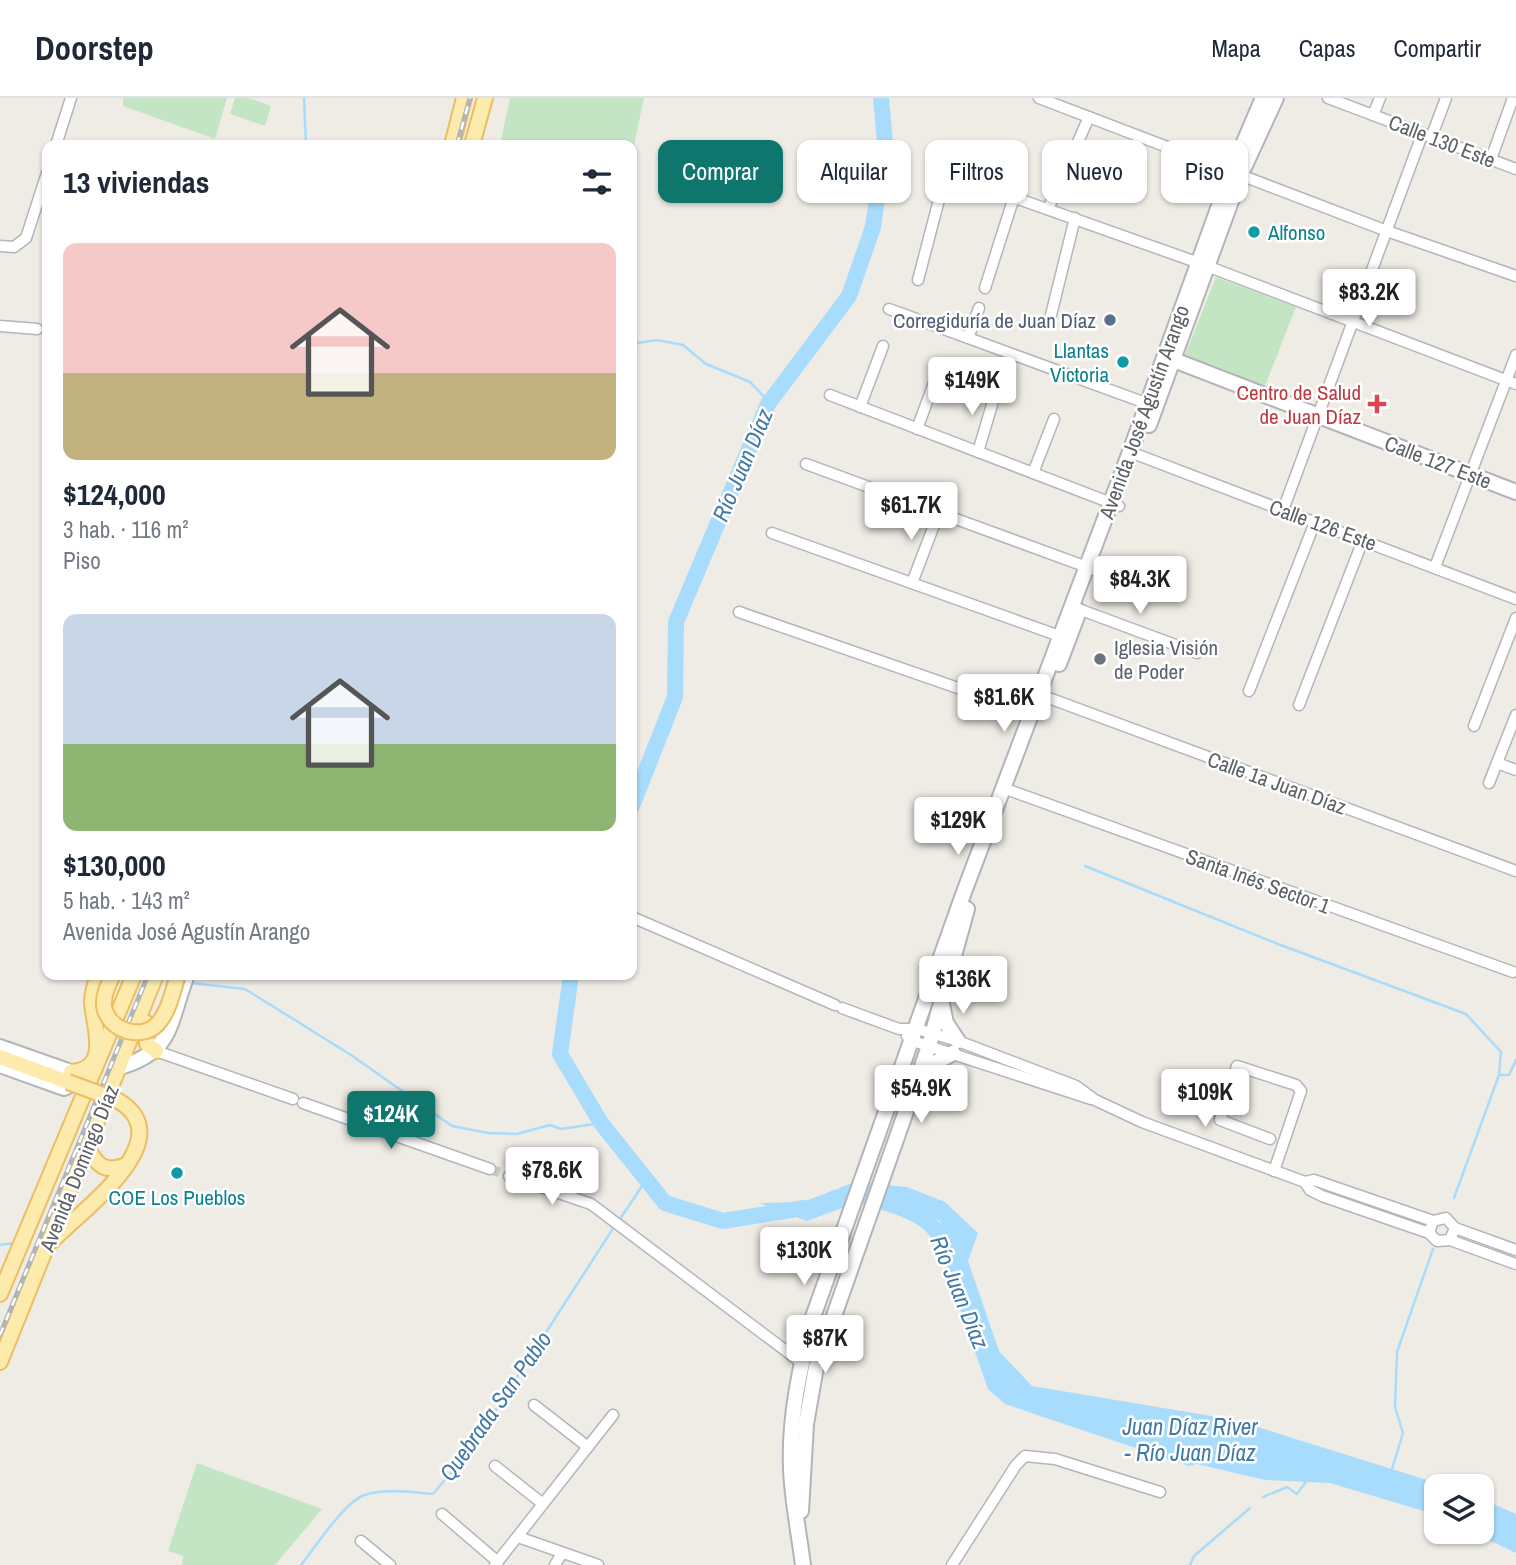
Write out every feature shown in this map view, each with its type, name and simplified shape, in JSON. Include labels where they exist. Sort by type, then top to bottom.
[{"type":"main road","points":[[453,140],[464,98]]},
{"type":"main road","points":[[473,140],[485,98]]},
{"type":"main road","name":"Avenida José Agustín Arango","points":[[1248,140],[1264,98]]},
{"type":"main road","name":"Avenida José Agustín Arango","points":[[1248,150],[1276,98]]},
{"type":"main road","name":"Avenida José Agustín Arango","points":[[803,1565],[791,1455],[793,1417],[813,1317],[915,1035],[1225,203]]},
{"type":"main road","name":"Calle 127 Este","points":[[1169,358],[1516,492]]},
{"type":"main road","name":"Avenida José Agustín Arango","points":[[799,1526],[810,1397],[825,1343],[931,1040],[967,908],[1030,713],[1042,696]]},
{"type":"main road","points":[[72,1124],[74,1107],[98,1046],[98,1031],[92,1004],[97,980]]},
{"type":"main road","points":[[111,980],[104,1006],[109,1020],[133,1033],[147,1031],[159,1023],[176,980]]},
{"type":"main road","name":"Avenida Domingo Díaz","points":[[0,1294],[132,980]]},
{"type":"main road","name":"Avenida Domingo Díaz","points":[[0,1362],[154,980]]},
{"type":"main road","points":[[120,1067],[147,1058],[156,1051],[168,1031],[185,980]]},
{"type":"main road","points":[[149,993],[144,1027],[147,1044],[156,1051]]},
{"type":"main road","points":[[918,1078],[956,1047],[941,1002]]},
{"type":"main road","points":[[0,1047],[68,1081]]},
{"type":"main road","points":[[0,1057],[117,1100],[127,1105],[137,1119],[137,1141],[118,1181],[46,1248]]},
{"type":"main road","points":[[0,1065],[68,1081]]},
{"type":"main road","points":[[68,1081],[90,1065]]},
{"type":"main road","points":[[68,1081],[74,1107]]},
{"type":"main road","points":[[87,1147],[101,1167],[108,1170],[127,1165]]},
{"type":"main road","points":[[810,1397],[802,1363],[814,1357],[825,1343]]},
{"type":"street","points":[[58,140],[71,98]]},
{"type":"street","points":[[1039,98],[1161,144]]},
{"type":"street","name":"Calle 130 Este","points":[[1328,98],[1516,169]]},
{"type":"street","points":[[1374,115],[1380,98]]},
{"type":"street","points":[[1283,510],[1320,417],[1387,231],[1446,98]]},
{"type":"street","points":[[1491,159],[1514,98]]},
{"type":"street","points":[[1048,209],[1089,117]]},
{"type":"street","points":[[1248,177],[1387,231],[1516,276]]},
{"type":"street","points":[[0,246],[14,247],[26,238],[42,188]]},
{"type":"street","points":[[1028,202],[1204,265],[1511,382]]},
{"type":"street","points":[[918,280],[938,203]]},
{"type":"street","points":[[985,289],[1012,203]]},
{"type":"street","points":[[1050,319],[1075,218]]},
{"type":"street","points":[[968,338],[979,308]]},
{"type":"street","points":[[889,309],[1152,405]]},
{"type":"street","points":[[0,326],[37,329]]},
{"type":"street","points":[[860,407],[883,346]]},
{"type":"street","points":[[1435,566],[1511,382],[1516,355]]},
{"type":"street","points":[[917,429],[941,364]]},
{"type":"street","points":[[978,452],[996,391]]},
{"type":"street","points":[[830,395],[1115,504]]},
{"type":"street","points":[[1033,473],[1054,419]]},
{"type":"street","name":"Calle 126 Este","points":[[1134,453],[1516,599]]},
{"type":"street","points":[[806,464],[1091,568]]},
{"type":"street","points":[[912,583],[939,512]]},
{"type":"street","points":[[1249,691],[1315,522]]},
{"type":"street","points":[[772,533],[1064,637]]},
{"type":"street","points":[[1299,705],[1363,540]]},
{"type":"street","points":[[1075,608],[1197,653]]},
{"type":"street","points":[[739,612],[1030,713]]},
{"type":"street","points":[[1474,726],[1516,618]]},
{"type":"street","name":"Calle 1a Juan Díaz","points":[[1042,696],[1516,871]]},
{"type":"street","points":[[1489,783],[1516,715]]},
{"type":"street","points":[[1497,763],[1516,771]]},
{"type":"street","name":"Santa Inés Sector 1","points":[[1007,789],[1513,972]]},
{"type":"street","points":[[637,919],[899,1029],[1076,1086],[1095,1100],[1142,1122],[1305,1182],[1314,1180],[1433,1221],[1446,1218],[1455,1228],[1516,1250]]},
{"type":"street","points":[[156,1051],[490,1169]]},
{"type":"street","points":[[1270,1139],[1220,1120],[1239,1065],[1296,1085],[1301,1091],[1274,1171]]},
{"type":"street","points":[[509,1176],[591,1204],[802,1363]]},
{"type":"street","points":[[1305,1182],[1310,1190],[1322,1196],[1429,1233],[1437,1241],[1450,1240],[1516,1264]]},
{"type":"street","points":[[1429,1233],[1433,1221]]},
{"type":"street","points":[[1450,1240],[1455,1228]]},
{"type":"street","points":[[534,1405],[588,1447]]},
{"type":"street","points":[[442,1514],[497,1563],[613,1415]]},
{"type":"street","points":[[952,1565],[1016,1465],[1025,1456],[1055,1459],[1160,1492]]},
{"type":"street","points":[[495,1466],[543,1504]]},
{"type":"street","points":[[518,1537],[598,1565]]},
{"type":"street","points":[[361,1541],[390,1565]]},
{"type":"street","points":[[555,1565],[562,1553]]},
{"type":"green space","points":[[123,98],[227,98],[215,139],[123,106]]},
{"type":"green space","points":[[235,98],[248,98],[271,106],[265,126],[230,114]]},
{"type":"green space","points":[[510,98],[644,98],[635,140],[501,140]]},
{"type":"green space","points":[[1216,277],[1296,307],[1265,386],[1185,355]]},
{"type":"green space","points":[[197,1463],[322,1509],[275,1565],[182,1565],[183,1556],[168,1551]]},
{"type":"water","name":"Juan Díaz River - Río Juan Díaz","points":[[855,1182],[907,1187],[945,1202],[978,1233],[968,1261],[999,1351],[1032,1386],[1235,1420],[1424,1479],[1424,1511],[1330,1483],[1265,1480],[1197,1464],[1189,1466],[1005,1404],[988,1389],[946,1269],[952,1251],[940,1221],[898,1202],[853,1204],[807,1221],[759,1203],[803,1202]]},
{"type":"water","points":[[1494,1504],[1516,1514],[1516,1553],[1494,1542]]},
{"type":"waterway","points":[[304,98],[306,140]]},
{"type":"waterway","name":"Río Juan Díaz","points":[[637,793],[675,697],[676,622],[768,404],[849,296],[873,227],[885,142],[881,98]]},
{"type":"waterway","points":[[637,343],[657,340],[683,345],[706,364],[750,382],[769,402]]},
{"type":"waterway","points":[[1085,866],[1278,944],[1466,1014],[1501,1052],[1499,1075],[1454,1198]]},
{"type":"waterway","points":[[570,980],[560,1054],[601,1123],[665,1203],[723,1221],[804,1208]]},
{"type":"waterway","points":[[191,983],[245,989],[351,1055],[452,1126],[488,1133],[517,1134],[550,1125],[561,1129],[601,1123]]},
{"type":"waterway","points":[[1499,1075],[1509,1075],[1516,1060]]},
{"type":"waterway","name":"Quebrada San Pablo","points":[[618,1222],[646,1180]]},
{"type":"waterway","name":"Río Juan Díaz","points":[[866,1197],[914,1213],[925,1220],[942,1240],[958,1273]]},
{"type":"waterway","name":"Quebrada San Pablo","points":[[301,1565],[338,1517],[362,1496],[387,1491],[433,1494],[470,1450],[614,1227]]},
{"type":"waterway","points":[[0,1245],[14,1243]]},
{"type":"waterway","points":[[1392,1469],[1403,1433],[1395,1407],[1397,1352],[1433,1249]]},
{"type":"waterway","points":[[1263,1497],[1287,1487],[1297,1494],[1307,1480]]},
{"type":"waterway","points":[[1190,1565],[1194,1556],[1250,1508]]},
{"type":"tunnel","points":[[490,1169],[509,1176]]},
{"type":"railway","points":[[458,140],[470,98]]},
{"type":"railway","points":[[0,1335],[146,980]]},
{"type":"place","name":"Alfonso","points":[[1254,232]]},
{"type":"place","name":"Corregiduría de Juan Díaz","points":[[1110,320]]},
{"type":"place","name":"Llantas Victoria","points":[[1123,362]]},
{"type":"place","name":"Centro de Salud de Juan Díaz","points":[[1377,404]]},
{"type":"place","name":"Iglesia Visión de Poder","points":[[1100,659]]},
{"type":"place","name":"COE Los Pueblos","points":[[177,1173]]}]
